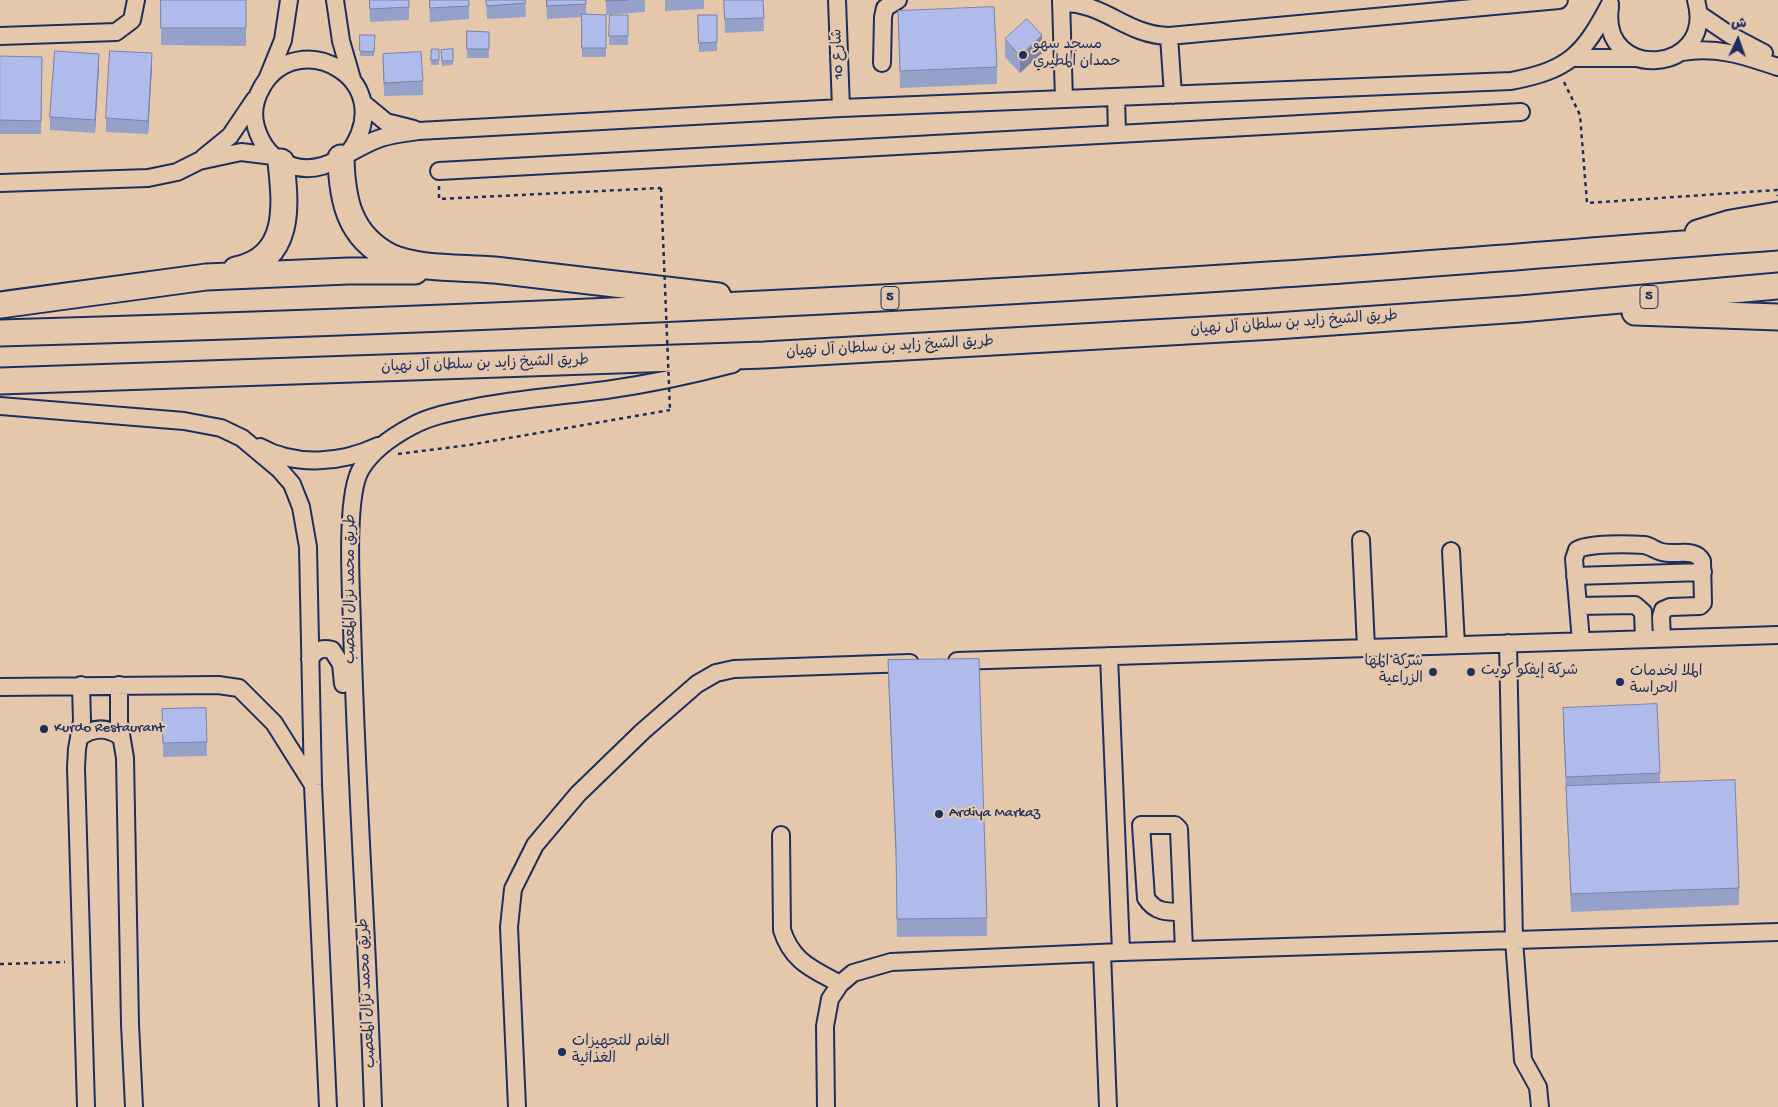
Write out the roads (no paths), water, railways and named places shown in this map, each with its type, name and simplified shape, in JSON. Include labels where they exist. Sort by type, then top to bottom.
[{"type":"highway","points":[[344,156],[343,198],[349,215],[372,245],[391,257],[416,264],[493,270],[785,304]]},
{"type":"highway","points":[[0,305],[206,277],[245,268],[262,261],[271,250],[283,225],[285,207],[277,159]]},
{"type":"highway","points":[[1751,218],[1778,198]]},
{"type":"highway","points":[[1673,244],[1711,228],[1751,218],[1778,215]]},
{"type":"highway","name":"5","points":[[0,333],[303,325],[785,304],[1272,275],[1673,244],[1778,238]]},
{"type":"highway","points":[[206,277],[348,271],[493,270]]},
{"type":"highway","name":"طريق الشيخ زايد بن سلطان آل نهيان","points":[[0,381],[764,355],[1274,326],[1520,309],[1778,286]]},
{"type":"highway","points":[[1520,309],[1778,316]]},
{"type":"street","points":[[0,36],[116,32],[132,20],[136,0]]},
{"type":"street","points":[[0,183],[148,178],[177,172],[199,161],[230,136],[257,97],[283,40],[290,0]]},
{"type":"street","points":[[335,0],[341,41],[352,79],[363,103],[364,121],[359,139],[344,156]]},
{"type":"street","name":"شارع 10","points":[[837,0],[841,108]]},
{"type":"street","points":[[882,63],[883,17],[885,8],[898,0]]},
{"type":"street","points":[[1064,99],[1061,2],[1090,6],[1139,32],[1169,36],[1559,0]]},
{"type":"street","points":[[1611,2],[1608,17],[1615,41],[1635,58]]},
{"type":"street","points":[[199,161],[241,152],[277,159],[311,169],[331,165],[344,156],[380,138],[418,131],[841,108],[1510,81],[1553,70],[1573,58],[1594,33],[1611,2]]},
{"type":"street","points":[[1682,52],[1692,41],[1697,28],[1697,7]]},
{"type":"street","points":[[1697,7],[1747,45],[1778,58]]},
{"type":"street","points":[[1169,36],[1172,95]]},
{"type":"street","points":[[1573,58],[1635,58],[1659,61],[1682,52],[1700,49],[1720,50],[1739,54],[1778,68]]},
{"type":"street","points":[[267,78],[285,65],[309,59],[333,64],[352,79]]},
{"type":"street","points":[[257,97],[254,118],[260,139],[277,159]]},
{"type":"street","points":[[1116,97],[1117,134]]},
{"type":"street","points":[[363,103],[386,122],[418,131]]},
{"type":"street","points":[[439,171],[1521,112]]},
{"type":"street","name":"طريق محمد نزال المعصب","points":[[373,1107],[370,988],[359,833],[351,604],[351,509],[360,470],[385,443],[414,424],[448,413],[504,402],[605,390],[678,378],[764,355]]},
{"type":"street","points":[[0,406],[184,421],[222,428],[272,452],[313,461],[346,458],[362,454],[385,443]]},
{"type":"street","points":[[242,438],[279,469],[292,484],[301,507],[308,547],[313,786],[328,1107]]},
{"type":"street","points":[[1361,540],[1366,648]]},
{"type":"street","points":[[1581,641],[1575,576],[1575,554],[1582,546],[1644,545],[1664,553],[1693,554],[1702,559],[1703,603],[1700,606],[1670,607],[1663,610],[1661,618],[1662,638]]},
{"type":"street","points":[[1451,551],[1456,645]]},
{"type":"street","points":[[1575,576],[1703,572]]},
{"type":"street","points":[[1578,606],[1636,606],[1643,612],[1644,639]]},
{"type":"street","points":[[517,1107],[509,927],[513,889],[536,845],[578,794],[643,731],[697,684],[716,674],[743,668],[1778,635]]},
{"type":"street","points":[[1508,643],[1514,940],[1523,1060],[1538,1087],[1540,1107]]},
{"type":"street","points":[[310,659],[316,651],[324,648],[332,650],[341,664],[345,762],[359,833]]},
{"type":"street","points":[[1109,656],[1121,952]]},
{"type":"street","points":[[81,685],[82,721],[76,768],[86,1107]]},
{"type":"street","points":[[119,685],[119,722],[125,758],[130,1024],[134,1107]]},
{"type":"street","points":[[0,687],[218,685],[239,688],[274,723],[313,786]]},
{"type":"street","points":[[79,738],[92,730],[100,729],[108,730],[121,738]]},
{"type":"street","points":[[1116,825],[1175,825],[1179,829],[1184,950]]},
{"type":"street","points":[[1141,825],[1146,898],[1151,906],[1160,911],[1182,912]]},
{"type":"street","points":[[781,835],[782,930],[787,945],[800,962],[840,984]]},
{"type":"street","points":[[826,1107],[825,1026],[830,999],[840,984],[853,973],[891,962],[1121,952],[1778,932]]},
{"type":"street","points":[[1102,953],[1108,1107]]},
{"type":"place","name":"مسجد سهو حمدان المطيري","points":[[1023,55]]},
{"type":"place","name":"شركة المها الزراعية","points":[[1433,672]]},
{"type":"place","name":"شركة إيفكو كويت","points":[[1471,672]]},
{"type":"place","name":"الملا لخدمات الحراسة","points":[[1620,682]]},
{"type":"place","name":"Kurdo Restaurant","points":[[44,729]]},
{"type":"place","name":"Ardiya Markaz","points":[[939,814]]},
{"type":"place","name":"الغانم للتجهيزات الغذائية","points":[[562,1052]]}]
